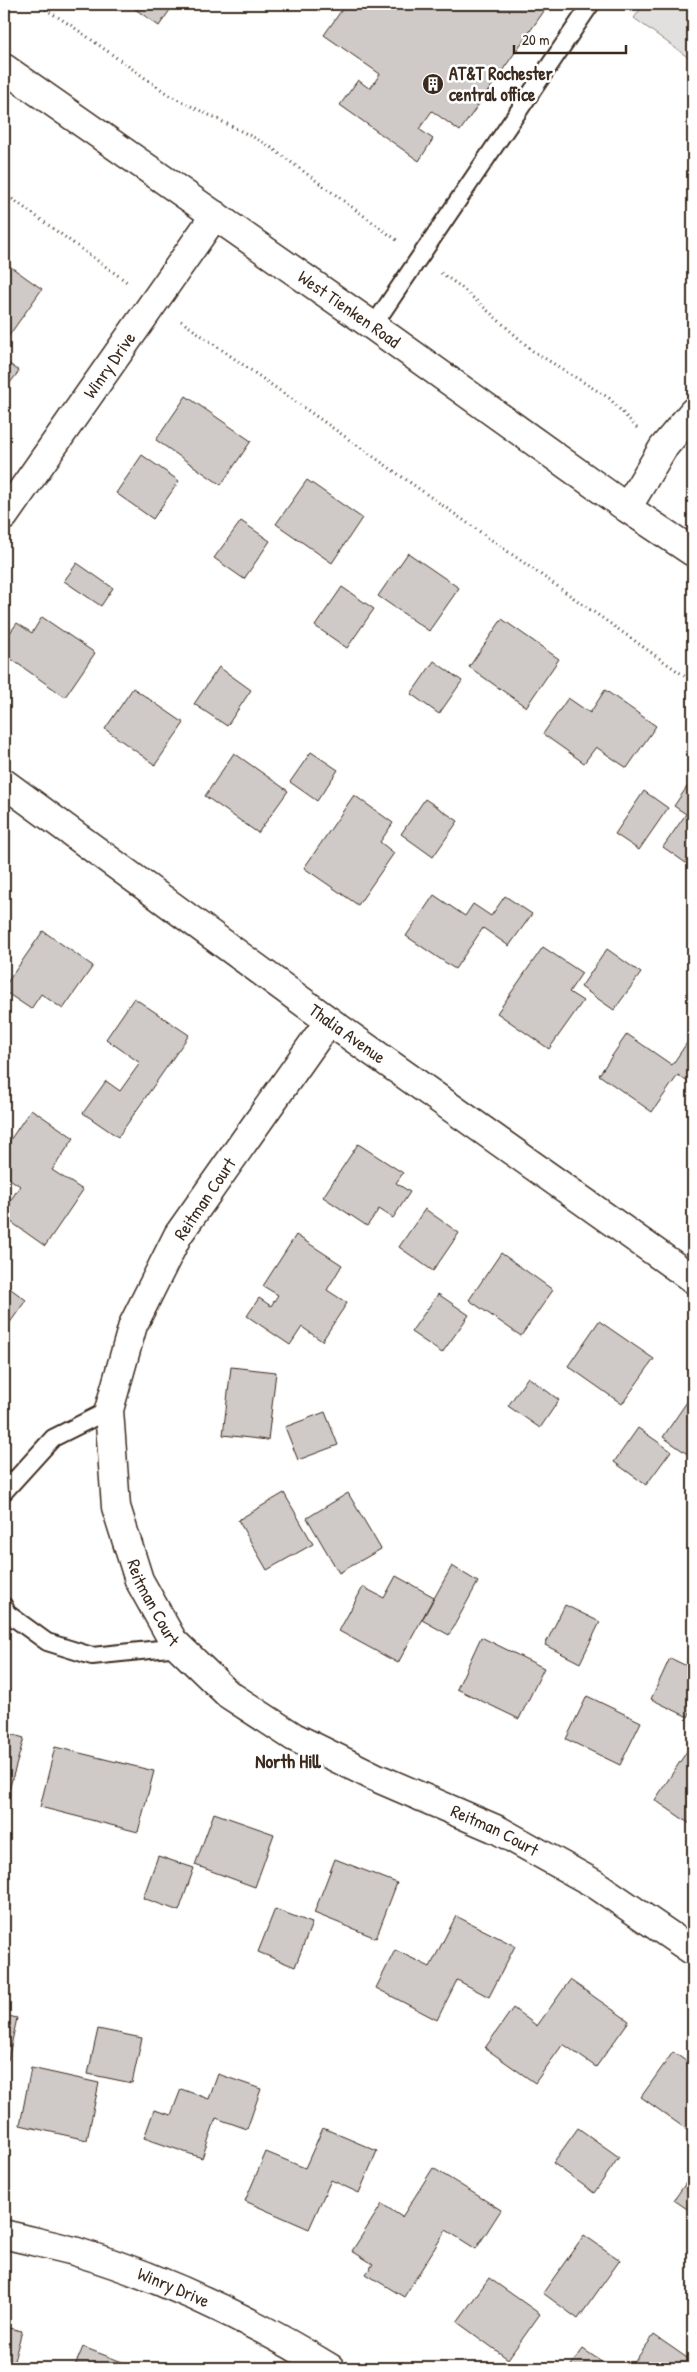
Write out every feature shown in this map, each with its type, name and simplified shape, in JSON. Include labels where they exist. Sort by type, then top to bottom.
[{"type":"street","name":"West Tienken Road","points":[[4,68],[373,326],[627,508],[693,552]]},
{"type":"street","name":"Winry Drive","points":[[4,516],[215,215]]},
{"type":"street","points":[[627,508],[663,448],[693,412]]},
{"type":"street","name":"Thalia Avenue","points":[[4,783],[329,1021],[693,1279]]},
{"type":"street","name":"Reitman Court","points":[[329,1021],[178,1235],[133,1325],[108,1410],[116,1507],[139,1580],[173,1641],[228,1694],[294,1737],[374,1777],[498,1830],[596,1884],[693,1950]]},
{"type":"street","name":"Winry Drive","points":[[4,2234],[74,2252],[159,2281],[231,2313],[330,2368]]},
{"type":"lane","points":[[373,326],[591,4]]},
{"type":"lane","points":[[4,1492],[54,1438],[108,1410]]},
{"type":"lane","points":[[4,1606],[7,1613],[47,1642],[92,1656],[179,1647]]},
{"type":"path","points":[[37,4],[72,26],[169,95],[265,143],[460,287],[532,351],[609,398],[634,426],[663,448]]},
{"type":"path","points":[[4,193],[154,302],[693,682]]},
{"type":"shaded area","points":[[644,4],[693,4],[693,61],[634,18]]},
{"type":"building","points":[[128,4],[174,4],[159,26]]},
{"type":"building","name":"AT&T Rochester central office","points":[[346,4],[549,4],[460,131],[432,111],[419,129],[433,139],[419,161],[340,105],[358,80],[370,89],[380,74],[324,35]]},
{"type":"building","points":[[4,262],[42,289],[8,337],[4,335]]},
{"type":"building","points":[[4,360],[19,371],[4,391]]},
{"type":"building","points":[[186,396],[251,441],[221,485],[156,440]]},
{"type":"building","points":[[142,455],[179,481],[153,519],[116,493]]},
{"type":"building","points":[[307,480],[362,518],[332,563],[276,524]]},
{"type":"building","points":[[241,521],[270,541],[244,579],[214,558]]},
{"type":"building","points":[[408,553],[459,588],[429,631],[378,596]]},
{"type":"building","points":[[77,563],[113,588],[101,606],[64,581]]},
{"type":"building","points":[[342,587],[374,609],[347,648],[315,626]]},
{"type":"building","points":[[42,617],[95,653],[65,697],[4,654],[4,641],[17,623],[32,633]]},
{"type":"building","points":[[502,619],[559,659],[526,707],[469,667]]},
{"type":"building","points":[[434,661],[462,681],[439,714],[411,694]]},
{"type":"building","points":[[219,667],[251,690],[227,726],[194,704]]},
{"type":"building","points":[[133,688],[184,723],[155,765],[105,729]]},
{"type":"building","points":[[605,690],[656,726],[627,768],[596,747],[584,763],[543,734],[568,698],[590,713]]},
{"type":"building","points":[[311,752],[338,770],[317,801],[290,782]]},
{"type":"building","points":[[234,753],[288,791],[258,833],[205,796]]},
{"type":"building","points":[[693,778],[693,868],[663,847],[686,814],[674,806]]},
{"type":"building","points":[[644,791],[668,808],[639,850],[615,834]]},
{"type":"building","points":[[354,795],[393,823],[380,842],[394,853],[358,905],[304,868]]},
{"type":"building","points":[[425,799],[458,821],[433,857],[401,834]]},
{"type":"building","points":[[434,895],[465,916],[473,904],[491,916],[505,896],[532,914],[509,946],[483,928],[455,969],[406,936]]},
{"type":"building","points":[[43,931],[93,966],[63,1009],[41,994],[31,1009],[4,991],[4,987]]},
{"type":"building","points":[[543,947],[582,973],[569,992],[583,1001],[549,1049],[497,1013]]},
{"type":"building","points":[[607,949],[641,973],[614,1010],[581,987]]},
{"type":"building","points":[[134,998],[189,1035],[118,1137],[83,1113],[106,1081],[120,1091],[140,1063],[106,1039]]},
{"type":"building","points":[[627,1034],[672,1065],[693,1034],[693,1086],[678,1075],[652,1112],[599,1075]]},
{"type":"building","points":[[31,1109],[74,1138],[52,1170],[83,1190],[45,1246],[4,1217],[4,1210],[20,1186],[4,1175],[4,1149]]},
{"type":"building","points":[[358,1144],[403,1173],[396,1183],[410,1192],[393,1218],[379,1209],[367,1226],[323,1197]]},
{"type":"building","points":[[425,1209],[459,1233],[433,1271],[399,1247]]},
{"type":"building","points":[[296,1235],[342,1265],[327,1290],[347,1303],[322,1341],[302,1327],[290,1345],[247,1316],[259,1298],[271,1306],[278,1295],[263,1286]]},
{"type":"building","points":[[501,1253],[553,1290],[521,1336],[469,1300]]},
{"type":"building","points":[[4,1284],[26,1300],[4,1331]]},
{"type":"building","points":[[438,1294],[469,1315],[442,1353],[411,1332]]},
{"type":"building","points":[[599,1321],[654,1359],[622,1404],[568,1366]]},
{"type":"building","points":[[231,1367],[276,1372],[268,1440],[223,1435]]},
{"type":"building","points":[[528,1377],[559,1400],[540,1428],[508,1406]]},
{"type":"building","points":[[693,1393],[693,1458],[663,1437]]},
{"type":"building","points":[[325,1412],[338,1445],[298,1460],[285,1427]]},
{"type":"building","points":[[638,1428],[671,1451],[646,1485],[614,1462]]},
{"type":"building","points":[[284,1493],[313,1544],[267,1570],[238,1520]]},
{"type":"building","points":[[348,1493],[381,1549],[339,1573],[307,1518]]},
{"type":"building","points":[[452,1566],[478,1582],[449,1635],[422,1620]]},
{"type":"building","points":[[396,1576],[434,1597],[398,1663],[339,1631],[363,1587],[384,1598]]},
{"type":"building","points":[[565,1605],[600,1622],[580,1663],[545,1645]]},
{"type":"building","points":[[481,1637],[544,1668],[519,1719],[457,1689]]},
{"type":"building","points":[[670,1658],[693,1669],[693,1705],[688,1717],[651,1699]]},
{"type":"building","points":[[587,1696],[641,1722],[620,1765],[566,1739]]},
{"type":"building","points":[[4,1732],[24,1738],[9,1790],[4,1789]]},
{"type":"building","points":[[693,1742],[693,1826],[655,1800]]},
{"type":"building","points":[[55,1747],[154,1771],[138,1832],[40,1807]]},
{"type":"building","points":[[214,1813],[274,1834],[255,1887],[195,1865]]},
{"type":"building","points":[[158,1856],[194,1868],[179,1911],[143,1898]]},
{"type":"building","points":[[335,1859],[397,1883],[376,1938],[314,1913]]},
{"type":"building","points":[[275,1909],[312,1923],[295,1967],[258,1952]]},
{"type":"building","points":[[456,1916],[515,1946],[489,1997],[457,1980],[437,2020],[376,1988],[395,1950],[430,1967]]},
{"type":"building","points":[[570,1980],[629,2021],[596,2067],[563,2044],[535,2083],[485,2048],[513,2008],[537,2026]]},
{"type":"building","points":[[4,2015],[17,2018],[8,2060],[4,2059]]},
{"type":"building","points":[[98,2029],[142,2038],[132,2083],[88,2074]]},
{"type":"building","points":[[673,2052],[693,2066],[693,2134],[641,2097]]},
{"type":"building","points":[[31,2068],[99,2083],[87,2140],[20,2125]]},
{"type":"building","points":[[218,2074],[261,2089],[247,2129],[216,2118],[202,2158],[144,2138],[154,2110],[171,2115],[181,2089],[209,2099]]},
{"type":"building","points":[[323,2128],[377,2151],[359,2193],[331,2180],[309,2229],[245,2201],[266,2152],[305,2168]]},
{"type":"building","points":[[578,2128],[619,2157],[594,2193],[553,2163]]},
{"type":"building","points":[[433,2168],[501,2210],[476,2249],[446,2230],[404,2297],[366,2274],[373,2264],[352,2251],[382,2204],[402,2217]]},
{"type":"building","points":[[693,2173],[693,2213],[674,2200]]},
{"type":"building","points":[[584,2235],[620,2260],[578,2319],[543,2293]]},
{"type":"building","points":[[489,2278],[540,2314],[508,2359],[457,2322]]},
{"type":"building","points":[[4,2327],[22,2331],[12,2368],[4,2368]]},
{"type":"building","points":[[654,2335],[693,2362],[689,2368],[630,2368]]},
{"type":"building","points":[[83,2347],[138,2368],[74,2368]]},
{"type":"building","points":[[583,2349],[611,2368],[569,2368]]},
{"type":"place","name":"AT&T Rochester central office","points":[[433,84]]},
{"type":"district","name":"North Hill","points":[[288,1761]]}]
